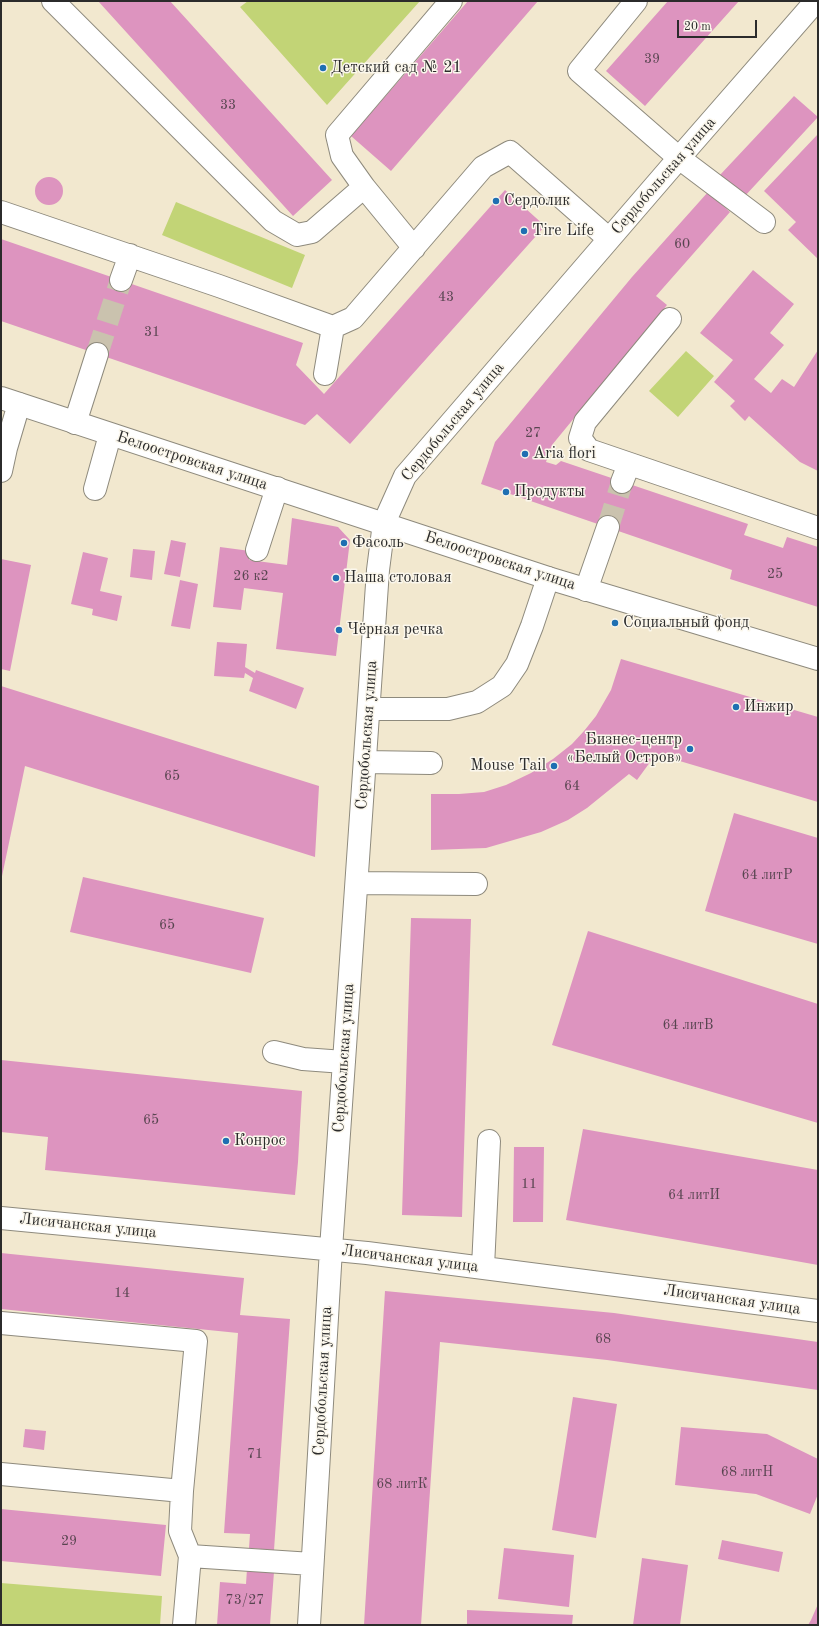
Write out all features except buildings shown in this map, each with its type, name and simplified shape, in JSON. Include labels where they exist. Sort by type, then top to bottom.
[{"type":"street","points":[[53,1],[268,216],[297,235],[312,232],[364,187]]},
{"type":"street","points":[[414,248],[364,187],[342,156],[337,135],[451,1]]},
{"type":"street","points":[[636,1],[579,71],[679,158],[764,222]]},
{"type":"street","name":"Сердобольская улица","points":[[309,1625],[331,1249],[378,570],[384,524],[405,476],[816,1]]},
{"type":"street","points":[[333,328],[353,318],[483,167],[510,152],[609,239]]},
{"type":"street","points":[[1,212],[317,320],[333,328]]},
{"type":"street","points":[[121,280],[130,255]]},
{"type":"street","points":[[670,319],[584,422],[580,438],[589,450],[625,473],[818,528]]},
{"type":"street","points":[[325,374],[333,328]]},
{"type":"street","points":[[74,423],[97,354]]},
{"type":"street","points":[[1,471],[6,448],[10,401]]},
{"type":"street","name":"Белоостровская улица","points":[[10,401],[548,578],[818,659]]},
{"type":"street","points":[[95,489],[110,435]]},
{"type":"street","points":[[257,550],[277,488]]},
{"type":"street","points":[[586,590],[608,527]]},
{"type":"street","points":[[369,709],[448,709],[477,702],[502,686],[517,664],[532,626],[548,578]]},
{"type":"street","points":[[365,762],[432,763]]},
{"type":"street","points":[[357,883],[476,884]]},
{"type":"street","points":[[274,1052],[303,1060],[344,1062]]},
{"type":"street","points":[[483,1267],[489,1141]]},
{"type":"street","name":"Лисичанская улица","points":[[1,1218],[331,1249],[483,1267],[818,1311]]},
{"type":"street","points":[[1,1323],[196,1341],[182,1491],[180,1531],[190,1556],[184,1625]]},
{"type":"street","points":[[1,1474],[182,1491]]},
{"type":"street","points":[[190,1556],[312,1564]]},
{"type":"green space","name":"Детский сад № 21","points":[[248,1],[420,1],[327,105],[240,7]]},
{"type":"green space","points":[[176,202],[305,255],[292,288],[162,235]]},
{"type":"green space","points":[[686,351],[714,376],[678,417],[649,391]]},
{"type":"green space","points":[[1,1583],[162,1596],[160,1625],[1,1625]]},
{"type":"tunnel","points":[[97,354],[121,280]]},
{"type":"tunnel","points":[[608,527],[622,482]]},
{"type":"place","name":"Детский сад № 21","points":[[323,68]]},
{"type":"place","name":"Сердолик","points":[[496,201]]},
{"type":"place","name":"Tire Life","points":[[524,231]]},
{"type":"place","name":"Аria flori","points":[[525,454]]},
{"type":"place","name":"Продукты","points":[[506,492]]},
{"type":"place","name":"Фасоль","points":[[344,543]]},
{"type":"place","name":"Наша столовая","points":[[336,578]]},
{"type":"place","name":"Социальный фонд","points":[[615,623]]},
{"type":"place","name":"Чёрная речка","points":[[339,630]]},
{"type":"place","name":"Инжир","points":[[736,707]]},
{"type":"place","name":"Бизнес-центр «Белый Остров»","points":[[690,749]]},
{"type":"place","name":"Mouse Tail","points":[[554,766]]},
{"type":"place","name":"Конрос","points":[[226,1141]]}]
